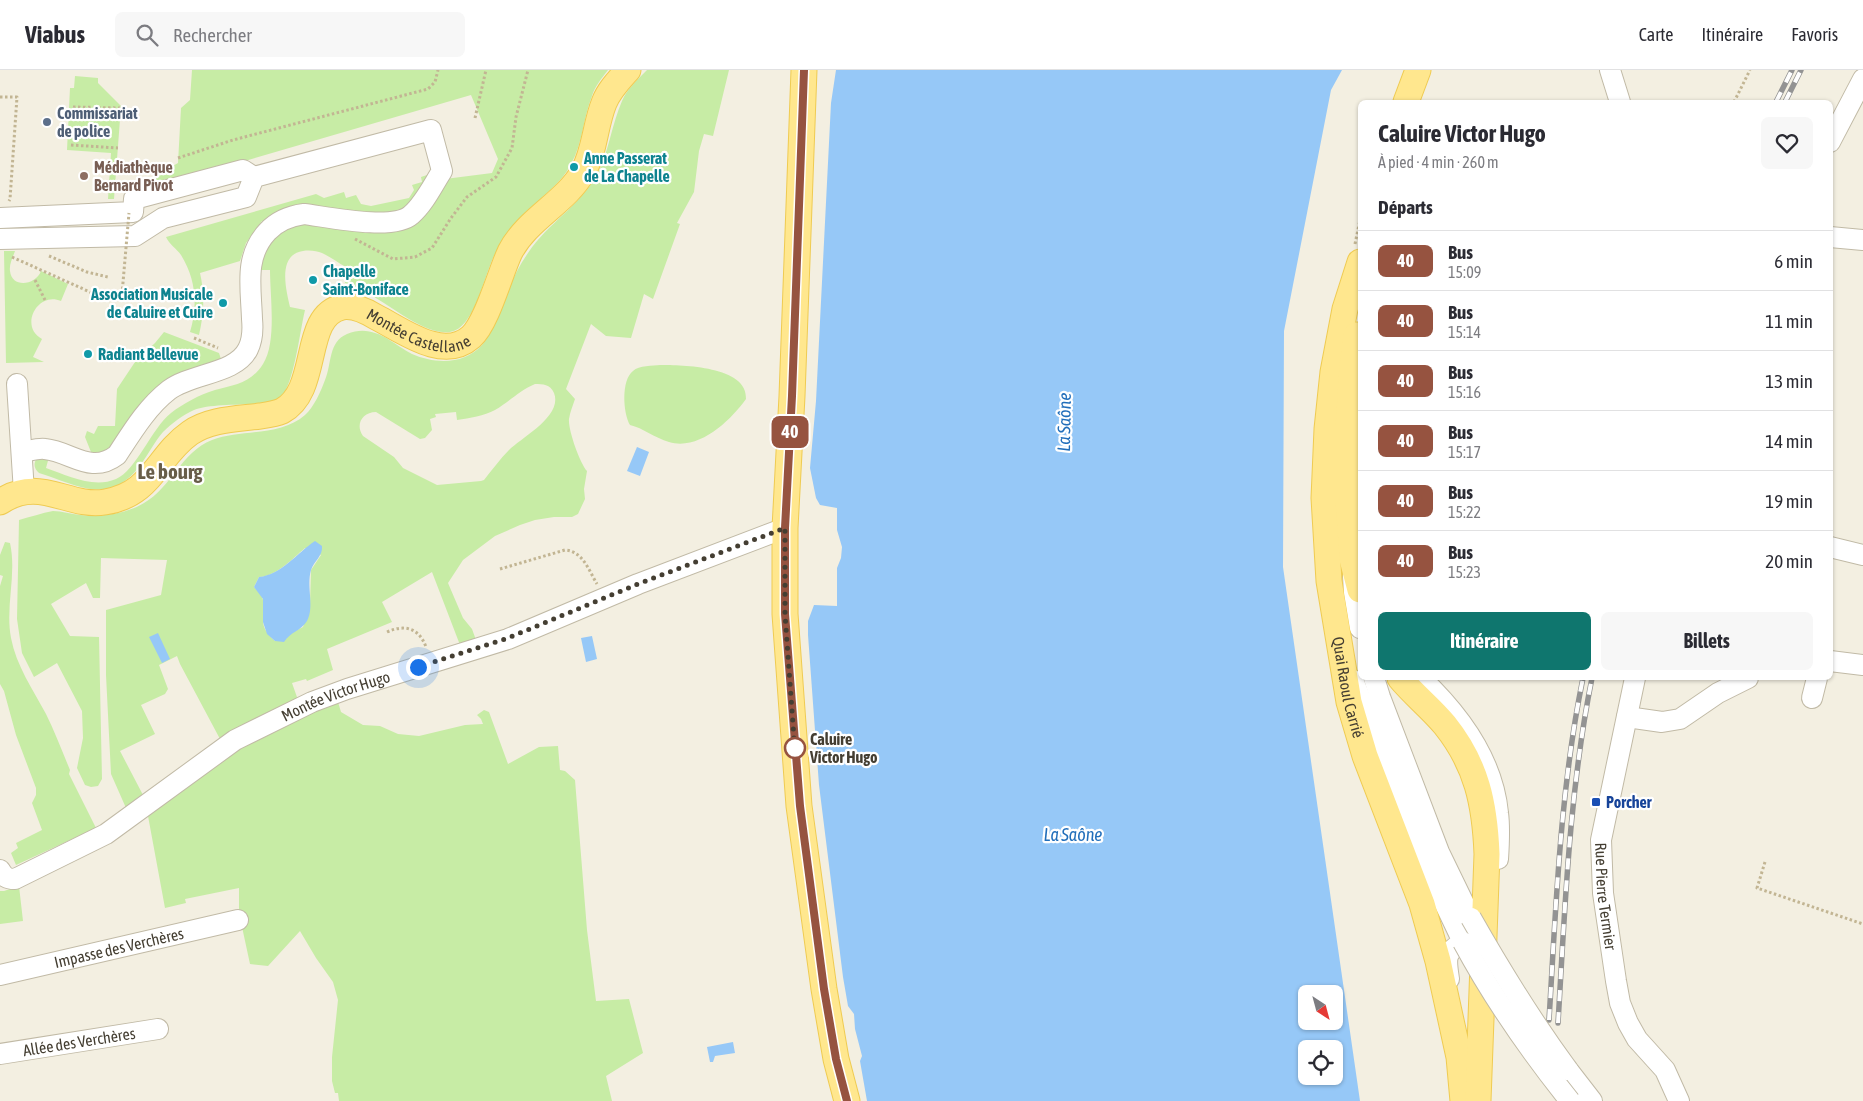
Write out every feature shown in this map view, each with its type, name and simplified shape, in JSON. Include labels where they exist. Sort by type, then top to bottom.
[{"type":"main road","name":"Montée Castellane","points":[[0,502],[8,496],[37,491],[49,492],[87,502],[101,503],[116,500],[129,495],[140,487],[189,433],[202,426],[282,411],[300,394],[319,325],[331,312],[340,307],[349,306],[366,311],[427,343],[439,347],[451,347],[473,336],[480,325],[506,260],[518,240],[567,192],[583,172],[589,160],[609,92],[628,70]]},
{"type":"main road","points":[[804,70],[792,396],[785,528],[785,614],[800,806],[824,989],[836,1059],[847,1101]]},
{"type":"main road","points":[[1408,100],[1418,70]]},
{"type":"main road","name":"Quai Raoul Carrié","points":[[1358,268],[1345,309],[1333,372],[1327,429],[1324,498],[1329,581],[1349,702],[1366,756],[1422,904],[1438,961],[1459,1057],[1463,1101]]},
{"type":"main road","points":[[1358,319],[1352,366],[1348,428],[1348,500],[1352,560],[1358,582]]},
{"type":"main road","points":[[1411,682],[1465,752],[1477,784],[1485,821],[1487,854],[1478,1101]]},
{"type":"street","points":[[1610,70],[1619,100]]},
{"type":"street","points":[[1833,136],[1863,79]]},
{"type":"street","points":[[22,452],[45,449],[91,464],[110,460],[117,455],[147,411],[169,390],[188,379],[239,362],[246,353],[253,332],[251,259],[261,239],[276,224],[295,215],[304,214],[370,222],[402,221],[416,210],[442,171],[431,130],[254,178]]},
{"type":"street","points":[[0,218],[129,213],[133,212],[134,199],[243,170],[254,178]]},
{"type":"street","points":[[4,247],[135,236],[163,218],[246,197],[254,178]]},
{"type":"street","points":[[1833,237],[1863,240]]},
{"type":"street","points":[[17,384],[24,492]]},
{"type":"street","name":"Montée Victor Hugo","points":[[0,870],[3,876],[8,879],[15,879],[106,834],[221,750],[312,702],[508,638],[604,598],[785,528]]},
{"type":"street","points":[[1833,548],[1863,555]]},
{"type":"street","points":[[1352,560],[1358,616]]},
{"type":"street","points":[[1340,648],[1422,854],[1463,942],[1504,1011],[1538,1060],[1570,1101]]},
{"type":"street","points":[[1833,661],[1863,664]]},
{"type":"street","points":[[1375,680],[1439,852],[1471,918],[1500,970],[1535,1025],[1592,1101]]},
{"type":"street","name":"Rue Pierre Termier","points":[[1635,680],[1601,840],[1603,893],[1620,1003],[1637,1039],[1665,1070],[1679,1101]]},
{"type":"street","points":[[1627,717],[1662,722],[1680,719],[1718,693],[1744,680]]},
{"type":"street","points":[[1812,698],[1816,680]]},
{"type":"street","points":[[1383,753],[1373,713],[1380,697],[1411,682],[1451,708],[1476,744],[1491,778],[1498,812],[1489,1101]]},
{"type":"street","name":"Impasse des Verchères","points":[[0,975],[238,920]]},
{"type":"street","points":[[1459,1057],[1446,959],[1451,949],[1463,942],[1472,942],[1500,970]]},
{"type":"street","name":"Allée des Verchères","points":[[0,1054],[158,1029]]},
{"type":"path","points":[[178,158],[232,140],[428,90],[435,82],[438,70]]},
{"type":"path","points":[[475,118],[486,70]]},
{"type":"path","points":[[1735,100],[1750,70]]},
{"type":"path","points":[[0,96],[16,96],[10,199]]},
{"type":"path","points":[[73,107],[121,108]]},
{"type":"path","points":[[71,145],[118,148]]},
{"type":"path","points":[[122,294],[129,213]]},
{"type":"path","points":[[4,247],[110,301]]},
{"type":"path","points":[[44,254],[87,272],[108,278]]},
{"type":"path","points":[[35,280],[45,300]]},
{"type":"path","points":[[194,338],[218,348]]},
{"type":"path","points":[[500,569],[565,550],[573,551],[585,564],[604,598]]},
{"type":"path","points":[[387,632],[403,627],[418,634],[425,643],[432,662]]},
{"type":"path","points":[[1765,862],[1757,888],[1863,924]]},
{"type":"green space","points":[[192,70],[608,70],[593,92],[578,148],[567,171],[557,184],[513,226],[494,256],[472,312],[466,322],[458,329],[450,332],[438,331],[412,321],[371,295],[345,283],[346,267],[320,252],[303,251],[295,254],[289,259],[286,266],[287,291],[290,307],[305,310],[293,370],[285,392],[280,398],[264,403],[203,407],[194,410],[170,425],[134,472],[119,484],[100,489],[74,485],[39,473],[35,466],[37,458],[49,457],[46,468],[80,480],[107,482],[116,479],[130,468],[157,429],[171,413],[203,394],[248,379],[263,364],[270,344],[271,331],[270,270],[259,270],[266,243],[295,222],[387,229],[445,179],[492,173],[498,159],[471,95],[135,193],[136,187],[178,163],[181,108],[190,100]]},
{"type":"green space","points":[[647,70],[729,70],[713,136],[704,134],[699,151],[694,192],[677,223],[680,224],[653,299],[644,294],[631,338],[606,336],[591,324],[566,389],[575,399],[569,416],[570,431],[581,461],[587,471],[584,489],[585,499],[578,514],[572,517],[535,520],[520,525],[495,536],[463,560],[448,583],[463,618],[472,629],[476,640],[460,645],[432,572],[382,602],[392,622],[327,649],[333,670],[307,681],[306,679],[292,683],[298,700],[220,739],[177,656],[159,665],[168,689],[165,694],[141,705],[155,734],[120,751],[143,795],[126,808],[111,774],[106,675],[106,610],[161,595],[167,560],[101,558],[100,598],[93,598],[86,583],[51,604],[70,636],[99,637],[102,779],[98,786],[91,787],[85,785],[77,768],[83,738],[82,711],[57,663],[34,677],[22,653],[17,619],[19,520],[53,511],[96,516],[129,510],[154,496],[184,461],[201,445],[223,437],[272,430],[295,422],[308,412],[314,403],[327,374],[334,348],[337,342],[347,334],[357,331],[374,333],[412,354],[430,360],[449,361],[475,352],[490,332],[512,280],[528,253],[545,232],[583,195],[598,173],[622,101],[630,88]],"holes":[[[535,384],[546,385],[552,390],[555,402],[553,410],[540,425],[509,450],[484,480],[481,481],[437,485],[403,468],[394,457],[363,436],[361,432],[361,420],[367,414],[376,412],[420,439],[425,438],[432,430],[430,419],[436,417],[435,414],[456,412],[457,420],[472,418],[495,410],[524,389]],[[305,548],[321,555],[311,570],[310,604],[303,627],[275,641],[265,629],[263,623],[264,603],[254,587],[259,577],[272,574]]]},
{"type":"green space","points":[[75,76],[98,78],[98,83],[121,106],[114,199],[108,199],[111,153],[67,150],[70,88],[74,88]]},
{"type":"green space","points":[[436,172],[407,212],[268,223],[262,221],[246,243],[240,261],[200,273],[203,297],[201,327],[199,335],[190,332],[195,303],[193,283],[181,255],[166,237],[316,194],[324,198],[344,192],[346,198],[356,195],[361,204],[371,206],[409,198],[414,190],[412,185],[422,182],[421,177]]},
{"type":"green space","points":[[4,251],[15,251],[10,271],[15,281],[19,283],[30,282],[41,271],[68,284],[61,301],[52,299],[45,301],[38,305],[34,312],[32,327],[35,334],[42,339],[33,357],[44,362],[6,363]]},
{"type":"green space","points":[[164,332],[219,353],[222,362],[186,373],[114,448],[93,457],[85,437],[87,431],[94,434],[98,426],[115,426],[117,389],[135,362]]},
{"type":"green space","points":[[660,365],[697,367],[725,374],[736,380],[744,388],[746,399],[723,425],[713,432],[691,442],[680,444],[669,442],[630,425],[624,397],[626,382],[633,371],[642,367]]},
{"type":"green space","points":[[5,542],[10,543],[12,555],[9,614],[13,648],[49,721],[70,770],[69,774],[96,828],[16,865],[11,853],[18,848],[16,843],[42,830],[32,803],[36,795],[36,788],[16,735],[4,691],[0,684],[0,586],[3,576],[0,575],[0,555]]},
{"type":"green space","points":[[338,702],[341,712],[363,725],[380,726],[398,734],[419,736],[465,725],[483,724],[477,715],[484,710],[489,712],[508,764],[539,747],[558,746],[560,770],[565,771],[575,780],[587,930],[596,1001],[629,999],[643,1053],[606,1076],[612,1101],[339,1101],[338,1093],[335,1093],[332,1081],[332,1057],[338,1000],[333,982],[300,931],[268,966],[250,964],[239,913],[239,888],[185,899],[186,903],[165,908],[148,816],[232,753],[280,726]]},
{"type":"green space","points":[[19,886],[23,921],[0,924],[0,891]]},
{"type":"water","name":"La Saône","points":[[836,70],[1342,70],[1331,90],[1284,331],[1283,567],[1360,1101],[867,1101],[860,1061],[862,1056],[855,1029],[854,1014],[848,1006],[843,977],[819,785],[808,635],[808,621],[814,605],[837,606],[837,568],[841,558],[842,547],[837,530],[837,508],[820,505],[816,498],[810,468],[816,401],[831,103]]},
{"type":"water","points":[[637,447],[649,452],[640,476],[627,471]]},
{"type":"water","points":[[315,541],[322,546],[322,550],[311,570],[309,583],[310,609],[307,621],[284,642],[275,641],[267,634],[263,622],[263,599],[254,587],[259,577],[282,568]]},
{"type":"water","points":[[158,633],[170,659],[162,663],[149,637]]},
{"type":"water","points":[[592,636],[597,659],[586,662],[581,638]]},
{"type":"water","points":[[733,1042],[735,1053],[715,1056],[713,1062],[710,1062],[707,1047]]},
{"type":"railway","points":[[1777,100],[1792,70]]},
{"type":"railway","points":[[1786,100],[1801,70]]},
{"type":"railway","points":[[1549,1020],[1564,805],[1575,720],[1583,680]]},
{"type":"railway","points":[[1558,1023],[1573,807],[1584,721],[1592,680]]},
{"type":"bus line","name":"40","points":[[804,70],[792,396],[785,528],[785,614],[800,806],[824,989],[836,1059],[847,1101]]},
{"type":"place","name":"Commissariat de police","points":[[47,122]]},
{"type":"place","name":"Anne Passerat de La Chapelle","points":[[574,167]]},
{"type":"place","name":"Médiathèque Bernard Pivot","points":[[84,176]]},
{"type":"place","name":"Chapelle Saint-Boniface","points":[[313,280]]},
{"type":"place","name":"Association Musicale de Caluire et Cuire","points":[[223,303]]},
{"type":"place","name":"Radiant Bellevue","points":[[88,354]]},
{"type":"place","name":"Caluire Victor Hugo","points":[[795,748]]},
{"type":"place","name":"Porcher","points":[[1596,802]]},
{"type":"district","name":"Le bourg","points":[[170,471]]},
{"type":"route","points":[[418,667],[508,638],[638,584],[785,528],[785,614],[795,752],[795,748]]}]
